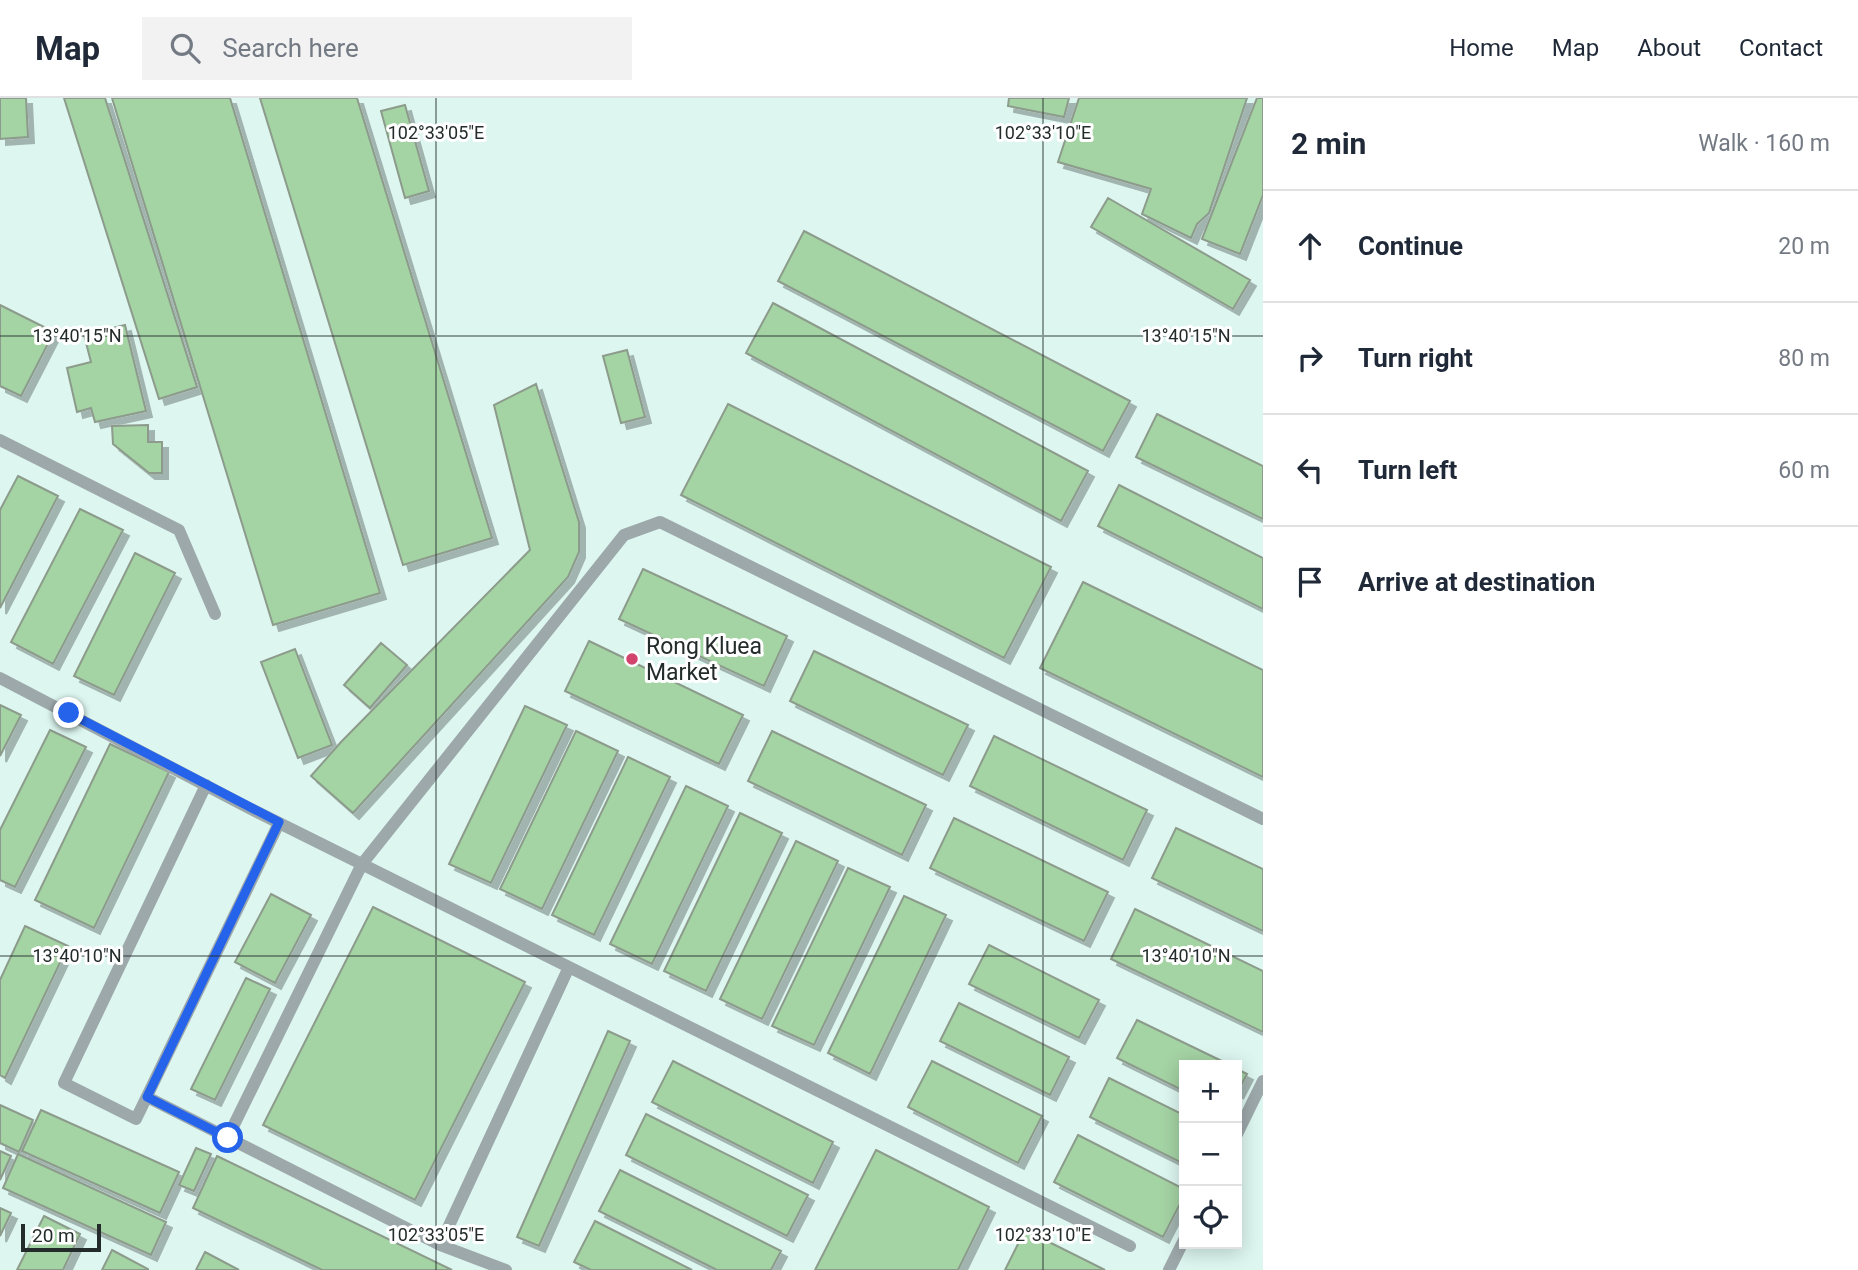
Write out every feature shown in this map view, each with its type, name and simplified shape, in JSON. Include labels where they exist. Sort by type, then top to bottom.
[{"type":"lane","points":[[0,440],[179,530],[215,614]]},
{"type":"lane","points":[[228,1138],[362,864],[624,535],[660,522],[1263,819]]},
{"type":"lane","points":[[0,678],[362,864],[1130,1245]]},
{"type":"lane","points":[[206,785],[64,1083],[136,1119],[279,822]]},
{"type":"lane","points":[[440,1245],[569,967]]},
{"type":"lane","points":[[1242,1124],[1263,1080]]},
{"type":"lane","points":[[147,1097],[440,1245],[506,1270]]},
{"type":"lane","points":[[1169,1270],[1180,1249]]},
{"type":"building","points":[[0,98],[26,98],[28,137],[0,139]]},
{"type":"building","points":[[64,98],[105,98],[197,387],[159,399]]},
{"type":"building","points":[[112,98],[230,98],[380,593],[273,625]]},
{"type":"building","points":[[260,98],[357,98],[492,538],[403,565]]},
{"type":"building","points":[[1009,98],[1069,98],[1064,117],[1008,106]]},
{"type":"building","points":[[1079,98],[1247,98],[1209,213],[1197,224],[1191,238],[1142,214],[1151,189],[1058,162]]},
{"type":"building","points":[[1257,98],[1263,98],[1263,195],[1240,254],[1202,239]]},
{"type":"building","points":[[405,105],[429,191],[405,198],[381,111]]},
{"type":"building","points":[[1108,198],[1250,280],[1233,309],[1091,227]]},
{"type":"building","points":[[804,231],[1130,401],[1103,451],[778,281]]},
{"type":"building","points":[[773,303],[1088,471],[1061,521],[746,353]]},
{"type":"building","points":[[0,305],[54,332],[21,396],[0,386]]},
{"type":"building","points":[[125,325],[146,411],[95,422],[91,408],[77,412],[67,368],[91,362],[84,335]]},
{"type":"building","points":[[627,350],[645,417],[621,423],[603,356]]},
{"type":"building","points":[[536,384],[579,522],[579,552],[568,577],[353,813],[311,776],[341,742],[530,550],[494,405]]},
{"type":"building","points":[[728,404],[1051,567],[1004,658],[681,495]]},
{"type":"building","points":[[1157,414],[1263,466],[1263,519],[1136,457]]},
{"type":"building","points":[[148,425],[148,442],[162,442],[162,473],[149,473],[113,444],[112,426]]},
{"type":"building","points":[[18,476],[58,496],[0,608],[0,510]]},
{"type":"building","points":[[1119,485],[1263,558],[1263,609],[1098,526]]},
{"type":"building","points":[[80,509],[123,530],[53,664],[11,642]]},
{"type":"building","points":[[135,553],[175,573],[114,695],[74,676]]},
{"type":"building","points":[[643,569],[787,636],[764,686],[619,619]]},
{"type":"building","points":[[1083,582],[1263,670],[1263,777],[1040,668]]},
{"type":"building","points":[[589,641],[743,715],[719,764],[565,691]]},
{"type":"building","points":[[381,643],[407,665],[370,708],[344,685]]},
{"type":"building","points":[[295,649],[332,745],[298,758],[261,662]]},
{"type":"building","points":[[814,651],[968,725],[943,775],[790,701]]},
{"type":"building","points":[[0,705],[21,715],[0,756]]},
{"type":"building","points":[[525,706],[567,725],[491,883],[449,864]]},
{"type":"building","points":[[50,730],[86,747],[15,887],[0,880],[0,830]]},
{"type":"building","points":[[576,731],[618,751],[542,909],[500,889]]},
{"type":"building","points":[[772,731],[926,805],[902,855],[748,781]]},
{"type":"building","points":[[994,736],[1147,810],[1123,860],[970,786]]},
{"type":"building","points":[[110,744],[169,772],[94,928],[35,900]]},
{"type":"building","points":[[628,757],[670,777],[594,935],[552,915]]},
{"type":"building","points":[[686,786],[728,806],[652,964],[610,944]]},
{"type":"building","points":[[740,813],[782,833],[706,991],[664,971]]},
{"type":"building","points":[[954,818],[1108,892],[1084,941],[930,868]]},
{"type":"building","points":[[1176,828],[1263,869],[1263,931],[1152,878]]},
{"type":"building","points":[[796,841],[838,861],[762,1019],[720,999]]},
{"type":"building","points":[[848,868],[890,887],[814,1045],[772,1026]]},
{"type":"building","points":[[271,894],[311,915],[275,983],[235,962]]},
{"type":"building","points":[[904,896],[946,915],[870,1074],[828,1053]]},
{"type":"building","points":[[373,907],[525,982],[415,1200],[263,1125]]},
{"type":"building","points":[[1135,909],[1263,971],[1263,1032],[1111,959]]},
{"type":"building","points":[[25,926],[68,946],[5,1078],[0,1075],[0,980]]},
{"type":"building","points":[[989,945],[1099,1000],[1079,1038],[969,984]]},
{"type":"building","points":[[246,978],[270,989],[215,1100],[191,1089]]},
{"type":"building","points":[[959,1003],[1069,1057],[1050,1095],[940,1041]]},
{"type":"building","points":[[1137,1020],[1220,1060],[1179,1060],[1179,1089],[1117,1058]]},
{"type":"building","points":[[608,1031],[630,1041],[539,1246],[517,1237]]},
{"type":"building","points":[[673,1061],[833,1142],[813,1183],[652,1102]]},
{"type":"building","points":[[932,1061],[1042,1116],[1018,1163],[908,1107]]},
{"type":"building","points":[[1109,1078],[1179,1113],[1179,1162],[1090,1117]]},
{"type":"building","points":[[0,1105],[33,1120],[19,1152],[0,1143]]},
{"type":"building","points":[[41,1110],[179,1172],[160,1213],[22,1151]]},
{"type":"building","points":[[646,1114],[808,1195],[787,1236],[626,1155]]},
{"type":"building","points":[[1078,1135],[1179,1186],[1179,1206],[1163,1237],[1054,1182]]},
{"type":"building","points":[[196,1148],[211,1154],[194,1191],[179,1185]]},
{"type":"building","points":[[876,1150],[989,1207],[958,1270],[815,1270]]},
{"type":"building","points":[[0,1151],[11,1156],[0,1180]]},
{"type":"building","points":[[18,1154],[166,1222],[151,1255],[3,1188]]},
{"type":"building","points":[[217,1156],[452,1270],[322,1270],[193,1208]]},
{"type":"building","points":[[620,1170],[781,1251],[771,1270],[717,1270],[599,1211]]},
{"type":"building","points":[[0,1208],[11,1213],[0,1236]]},
{"type":"building","points":[[44,1216],[80,1234],[63,1270],[17,1270]]},
{"type":"building","points":[[595,1221],[692,1270],[591,1270],[574,1262]]},
{"type":"building","points":[[1025,1230],[1105,1270],[1005,1270]]},
{"type":"building","points":[[112,1250],[148,1269],[148,1270],[102,1270]]},
{"type":"building","points":[[205,1252],[239,1270],[196,1270]]},
{"type":"place","name":"Rong Kluea Market","points":[[632,659]]},
{"type":"route","points":[[69,713],[279,822],[147,1097],[228,1138]]}]
